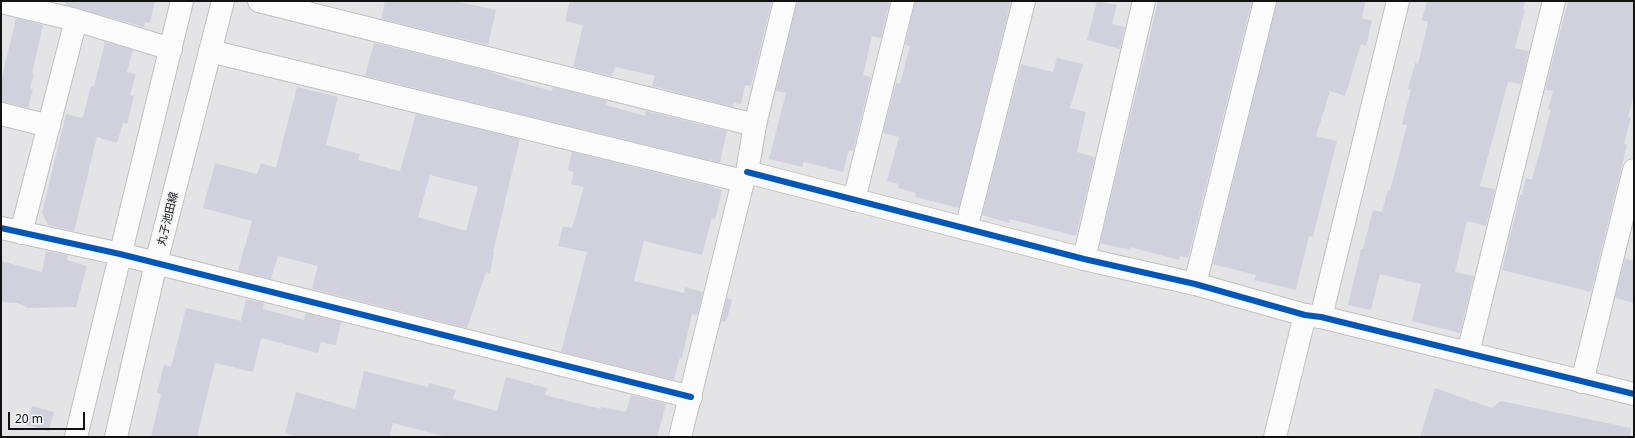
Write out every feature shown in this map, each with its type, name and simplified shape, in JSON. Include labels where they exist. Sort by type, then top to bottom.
[{"type":"street","points":[[76,437],[182,1]]},
{"type":"street","name":"丸子池田線","points":[[116,437],[156,263],[223,1]]},
{"type":"street","points":[[259,1],[755,124]]},
{"type":"street","points":[[680,437],[745,176],[755,124],[785,1]]},
{"type":"street","points":[[854,200],[903,1]]},
{"type":"street","points":[[966,229],[1024,1]]},
{"type":"street","points":[[1084,259],[1144,1]]},
{"type":"street","points":[[1196,284],[1265,1]]},
{"type":"street","points":[[1275,437],[1313,316],[1398,1]]},
{"type":"street","points":[[1468,353],[1554,1]]},
{"type":"street","points":[[1,2],[76,20],[170,48]]},
{"type":"street","points":[[76,20],[49,126],[11,230],[120,254],[691,397]]},
{"type":"street","points":[[210,52],[854,200],[1084,259],[1196,284],[1313,316],[1634,394]]},
{"type":"street","points":[[1,114],[49,126]]},
{"type":"street","points":[[1582,382],[1634,170]]},
{"type":"building","points":[[66,1],[155,1],[150,23],[145,22],[144,27],[66,5]]},
{"type":"building","points":[[385,1],[455,1],[496,10],[488,45],[381,19]]},
{"type":"building","points":[[570,1],[772,1],[751,86],[745,85],[741,104],[734,103],[733,107],[652,86],[655,76],[615,67],[612,76],[573,67],[583,25],[565,21]]},
{"type":"building","points":[[797,1],[890,1],[881,38],[872,36],[863,75],[871,77],[853,151],[849,150],[843,172],[804,162],[802,167],[769,159],[786,93],[776,91]]},
{"type":"building","points":[[915,1],[1011,1],[959,208],[915,197],[916,193],[898,188],[899,184],[887,181],[899,137],[883,133],[896,83],[900,84],[910,46],[905,45]]},
{"type":"building","points":[[1097,1],[1117,5],[1112,24],[1125,27],[1120,49],[1087,40]]},
{"type":"building","points":[[1158,1],[1252,1],[1188,258],[1180,256],[1179,260],[1130,247],[1130,250],[1100,243]]},
{"type":"building","points":[[1277,1],[1366,1],[1362,18],[1372,21],[1366,46],[1361,44],[1345,96],[1330,91],[1316,136],[1337,141],[1313,237],[1309,236],[1296,290],[1254,280],[1256,275],[1213,264]]},
{"type":"building","points":[[1427,1],[1525,1],[1523,10],[1525,10],[1515,48],[1529,51],[1521,84],[1508,82],[1480,186],[1495,189],[1486,226],[1467,221],[1455,272],[1474,276],[1460,333],[1412,321],[1421,284],[1380,274],[1371,310],[1348,305],[1361,249],[1363,249],[1373,210],[1382,212],[1388,190],[1390,191],[1407,125],[1402,124],[1411,90],[1408,89],[1415,63],[1418,64],[1428,22],[1422,20]]},
{"type":"building","points":[[1568,1],[1634,1],[1634,94],[1628,117],[1631,118],[1624,144],[1627,145],[1591,292],[1502,270],[1520,195],[1522,195],[1526,178],[1532,180],[1551,110],[1548,109],[1553,91],[1545,90]]},
{"type":"building","points":[[16,18],[43,25],[32,74],[34,74],[30,88],[33,89],[28,108],[1,101],[1,82]]},
{"type":"building","points":[[105,42],[133,50],[127,72],[136,74],[130,95],[134,96],[127,124],[123,123],[117,143],[97,137],[74,231],[48,225],[42,213],[66,114],[83,118],[91,86],[94,86]]},
{"type":"building","points":[[374,43],[488,71],[552,91],[553,87],[607,101],[606,105],[645,116],[646,111],[727,131],[720,163],[365,76]]},
{"type":"building","points":[[1057,58],[1083,64],[1070,108],[1086,112],[1077,152],[1095,157],[1076,236],[1010,219],[1009,223],[982,215],[1021,64],[1053,72]]},
{"type":"building","points":[[297,87],[338,97],[326,145],[360,154],[358,160],[400,171],[416,114],[520,139],[493,252],[490,273],[486,272],[467,328],[312,289],[318,266],[278,256],[271,279],[238,271],[252,221],[203,208],[215,163],[257,174],[261,163],[276,168]],"holes":[[[430,175],[478,187],[466,231],[418,217]]]},
{"type":"building","points":[[572,152],[722,190],[715,219],[712,218],[702,255],[644,241],[634,281],[684,293],[685,287],[703,292],[697,315],[692,314],[682,358],[680,357],[674,380],[561,352],[587,252],[558,246],[563,226],[572,228],[584,187],[571,184],[574,172],[568,170]]},
{"type":"building","points":[[46,251],[68,255],[67,260],[87,266],[76,307],[28,308],[17,303],[1,302],[1,261],[42,272]]},
{"type":"building","points":[[1625,259],[1634,261],[1634,303],[1615,298]]},
{"type":"building","points":[[727,298],[732,300],[726,322],[721,321]]},
{"type":"building","points":[[246,299],[264,303],[263,309],[304,320],[306,313],[341,322],[336,345],[321,342],[318,353],[261,338],[253,372],[215,363],[197,437],[151,437],[161,394],[157,393],[164,365],[171,367],[186,308],[241,321]]},
{"type":"building","points":[[364,371],[428,387],[429,383],[456,390],[453,399],[497,411],[506,377],[547,388],[545,395],[601,409],[601,407],[626,412],[631,395],[666,404],[657,437],[447,437],[393,423],[389,437],[298,437],[285,433],[296,392],[355,409]]},
{"type":"building","points":[[1435,388],[1492,408],[1501,401],[1631,428],[1630,437],[1420,437]]},
{"type":"building","points":[[32,406],[54,412],[49,431],[27,425]]},
{"type":"cycle path","points":[[747,172],[1084,259],[1195,284],[1305,315],[1321,317],[1634,394]]},
{"type":"cycle path","points":[[1,228],[120,254],[691,397]]}]
